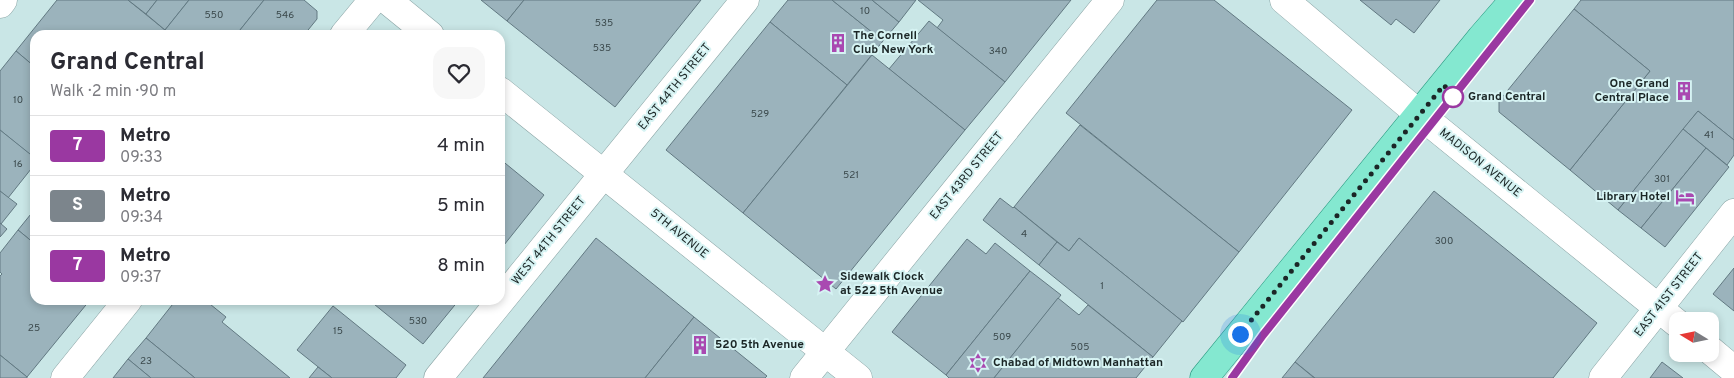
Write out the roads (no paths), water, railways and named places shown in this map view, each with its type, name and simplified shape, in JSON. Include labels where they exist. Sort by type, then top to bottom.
[{"type":"main road","points":[[0,4],[4,0]]},
{"type":"main road","points":[[348,30],[373,0]]},
{"type":"main road","points":[[387,0],[424,30]]},
{"type":"main road","name":"EAST 44TH STREET","points":[[604,174],[746,0]]},
{"type":"main road","name":"EAST 43RD STREET","points":[[804,378],[1110,0]]},
{"type":"main road","name":"MADISON AVENUE","points":[[1284,0],[1419,114],[1668,316]]},
{"type":"main road","points":[[1204,378],[1514,0]]},
{"type":"main road","name":"5TH AVENUE","points":[[505,95],[858,378]]},
{"type":"main road","name":"WEST 44TH STREET","points":[[505,296],[604,174]]},
{"type":"main road","name":"EAST 41ST STREET","points":[[1603,378],[1668,316],[1678,283],[1734,213]]},
{"type":"main road","points":[[65,378],[124,305]]},
{"type":"main road","name":"WEST 44TH STREET","points":[[438,378],[497,305]]},
{"type":"main road","points":[[1719,358],[1734,370]]},
{"type":"metro line","name":"7","points":[[1232,378],[1263,335],[1530,0]]},
{"type":"place","name":"The Cornell Club New York","points":[[838,43]]},
{"type":"place","name":"One Grand Central Place","points":[[1684,91]]},
{"type":"place","name":"Grand Central","points":[[1453,97]]},
{"type":"place","name":"Library Hotel","points":[[1685,197]]},
{"type":"place","name":"Sidewalk Clock at 522 5th Avenue","points":[[825,284]]},
{"type":"place","name":"520 5th Avenue","points":[[700,345]]},
{"type":"place","name":"Chabad of Midtown Manhattan","points":[[978,363]]}]
